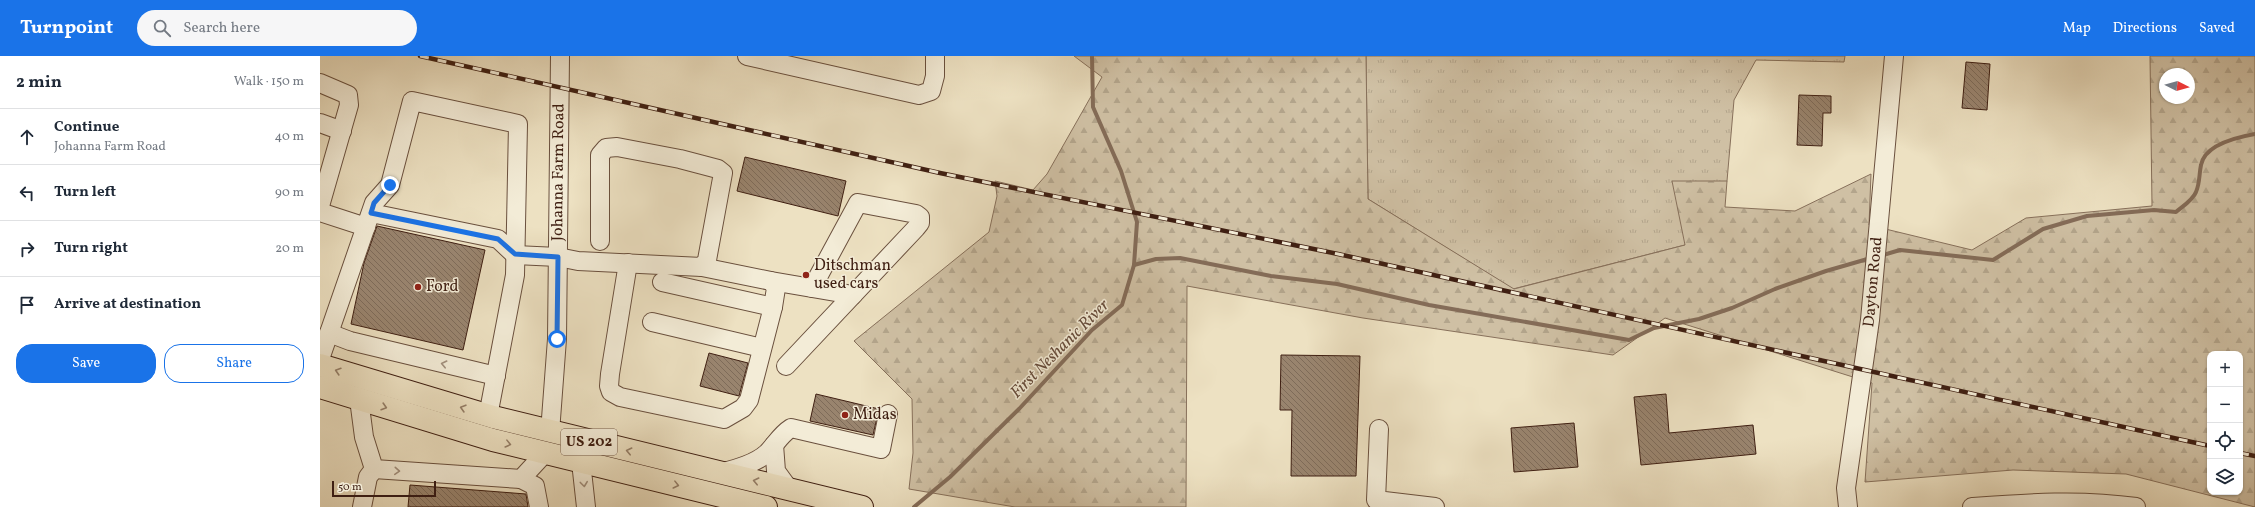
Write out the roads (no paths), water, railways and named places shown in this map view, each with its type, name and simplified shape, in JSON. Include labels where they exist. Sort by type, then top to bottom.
[{"type":"highway","name":"US 202","points":[[320,365],[488,416],[862,507]]},
{"type":"highway","name":"US 202","points":[[320,387],[486,438],[758,506]]},
{"type":"street","name":"Johanna Farm Road","points":[[550,432],[556,368],[560,56]]},
{"type":"street","points":[[746,56],[920,95],[931,91],[935,76],[935,56]]},
{"type":"street","name":"Dayton Road","points":[[1848,507],[1846,488],[1865,363],[1894,56]]},
{"type":"street","points":[[320,83],[348,95],[349,105],[342,131],[326,164],[320,206],[369,220],[498,239],[515,254],[558,257],[578,261],[702,267],[853,295]]},
{"type":"street","points":[[320,359],[374,203],[390,185],[412,101],[518,124],[515,275],[488,416]]},
{"type":"street","points":[[320,123],[342,131]]},
{"type":"street","points":[[600,241],[600,155],[606,148],[617,147],[680,159],[718,169],[723,174],[707,260],[702,267]]},
{"type":"street","points":[[786,366],[916,228],[920,223],[920,217],[916,214],[858,203],[812,288]]},
{"type":"street","points":[[628,263],[609,386],[611,392],[620,397],[724,419],[743,408],[749,400],[773,307],[776,288],[771,281]]},
{"type":"street","points":[[662,282],[773,307]]},
{"type":"street","points":[[652,322],[762,348]]},
{"type":"street","points":[[329,333],[350,341],[496,376]]},
{"type":"street","points":[[359,399],[364,437],[374,469]]},
{"type":"street","points":[[720,473],[751,463],[765,454],[781,435],[791,428],[881,449],[888,414]]},
{"type":"street","points":[[1379,429],[1375,505],[1435,507]]},
{"type":"street","points":[[774,445],[776,471],[789,489]]},
{"type":"street","points":[[521,479],[545,453]]},
{"type":"street","points":[[581,462],[586,507]]},
{"type":"street","points":[[374,469],[521,479],[535,486],[539,507]]},
{"type":"street","points":[[362,507],[368,477],[374,469]]},
{"type":"street","points":[[1972,507],[2030,502],[2074,502],[2136,507]]},
{"type":"waterway","name":"First Neshanic River","points":[[914,507],[950,477],[1019,409],[1092,330],[1122,305],[1134,265],[1137,222],[1121,171],[1093,107],[1092,56]]},
{"type":"waterway","points":[[1880,256],[1900,250],[1993,260],[2043,229],[2087,216],[2154,210],[2176,212],[2188,203],[2195,195],[2201,165],[2209,152],[2223,143],[2255,134]]},
{"type":"waterway","points":[[1134,265],[1156,259],[1180,258],[1271,276],[1337,284],[1429,305],[1629,340],[1654,328],[1699,319],[1732,308],[1775,289],[1826,271],[1871,258]]},
{"type":"railway","points":[[420,56],[940,173],[1338,254],[2207,445]]},
{"type":"railway","points":[[2243,454],[2255,456]]},
{"type":"place","name":"Ditschman used cars","points":[[806,275]]},
{"type":"place","name":"Ford","points":[[418,287]]},
{"type":"place","name":"Midas","points":[[845,415]]}]
